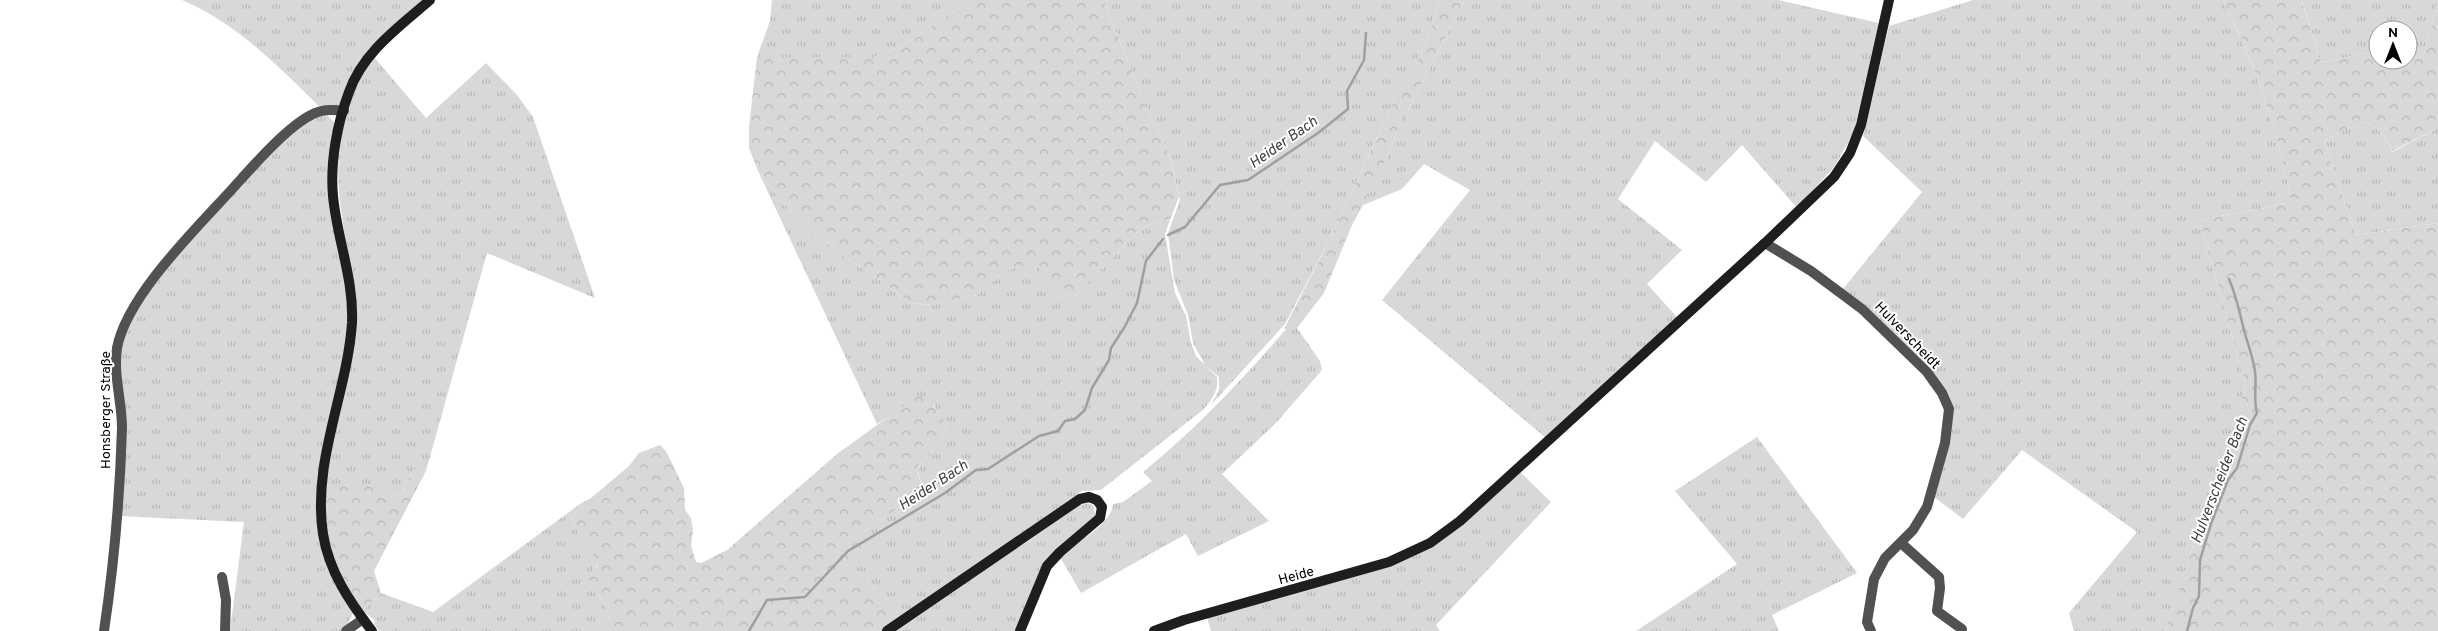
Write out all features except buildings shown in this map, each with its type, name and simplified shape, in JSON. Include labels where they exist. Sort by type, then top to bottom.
[{"type":"main road","points":[[372,631],[339,582],[329,556],[324,536],[320,489],[325,456],[348,360],[352,321],[351,289],[333,196],[335,150],[349,92],[370,54],[430,0]]},
{"type":"main road","name":"Heide","points":[[1154,631],[1184,620],[1384,564],[1409,554],[1441,536],[1477,506],[1826,185],[1850,153],[1861,125],[1889,0]]},
{"type":"main road","points":[[887,631],[1076,502],[1086,498],[1097,500],[1102,509],[1098,521],[1052,559],[1038,586],[1020,631]]},
{"type":"street","name":"Honsberger Straße","points":[[104,631],[112,576],[121,458],[122,423],[116,370],[118,348],[125,327],[149,286],[172,256],[260,159],[313,113],[329,110],[344,111]]},
{"type":"street","name":"Hulverscheidt","points":[[1765,243],[1812,271],[1862,309],[1927,372],[1949,409],[1949,421],[1927,507],[1917,524],[1886,558],[1874,579],[1867,622],[1871,631]]},
{"type":"street","points":[[1901,543],[1936,574],[1940,582],[1937,611],[1962,629]]},
{"type":"street","points":[[222,577],[226,600],[224,631]]},
{"type":"street","points":[[346,631],[363,619]]},
{"type":"green space","points":[[182,0],[429,0],[364,64],[343,109],[322,109],[274,63],[240,34],[221,21]]},
{"type":"green space","points":[[772,0],[973,0],[913,39],[874,57],[757,57],[770,21]]},
{"type":"green space","points":[[973,0],[1109,0],[1105,4],[1149,114],[1169,153],[1179,197],[1170,220],[1155,222],[1136,233],[1072,299],[1061,297],[1034,262],[1003,272],[977,295],[932,305],[910,303],[842,255],[798,220],[758,171],[749,148],[749,126],[757,57],[874,57],[913,39]]},
{"type":"green space","points":[[1109,0],[1441,0],[1417,63],[1397,94],[1332,235],[1285,324],[1211,405],[1219,390],[1219,377],[1205,365],[1193,343],[1188,315],[1174,280],[1168,233],[1180,200],[1169,153],[1149,114],[1105,4]]},
{"type":"green space","points":[[1441,0],[1465,0],[1398,129],[1383,168],[1352,225],[1324,293],[1297,328],[1284,329],[1332,235],[1397,94],[1417,63]]},
{"type":"green space","points":[[1465,0],[1778,0],[1879,23],[1854,131],[1835,166],[1797,208],[1742,145],[1706,182],[1655,141],[1618,199],[1682,250],[1647,284],[1677,317],[1546,438],[1382,300],[1470,190],[1424,164],[1402,189],[1361,206],[1383,168],[1398,129]]},
{"type":"green space","points":[[1973,0],[2223,0],[2245,49],[2273,124],[2291,203],[2199,220],[2246,385],[2165,631],[2074,631],[2069,613],[2137,532],[2022,450],[1963,519],[1934,497],[1952,405],[1843,289],[1922,192],[1863,136],[1889,26]]},
{"type":"green space","points":[[2223,0],[2305,0],[2302,2],[2321,63],[2368,52],[2368,70],[2418,70],[2418,57],[2423,58],[2438,1],[2438,128],[2392,151],[2381,132],[2366,122],[2343,130],[2324,142],[2356,235],[2438,223],[2438,631],[2165,631],[2246,385],[2199,220],[2291,203],[2273,125],[2255,73]]},
{"type":"green space","points":[[2438,0],[2423,58],[2418,57],[2418,20],[2368,20],[2368,52],[2321,63],[2302,1]]},
{"type":"green space","points":[[373,56],[426,118],[486,63],[517,95],[533,117],[595,298],[487,253],[426,471],[416,467],[404,485],[403,494],[395,496],[369,485],[325,485],[342,392],[352,289],[339,194],[338,169],[342,126],[349,98]]},
{"type":"green space","points":[[327,115],[336,124],[332,169],[351,321],[320,489],[355,609],[344,631],[230,631],[244,522],[119,516],[120,349],[126,328],[138,306],[173,258],[261,161],[314,117]]},
{"type":"green space","points":[[2366,122],[2381,132],[2392,152],[2438,128],[2438,223],[2356,235],[2324,142],[2343,130]]},
{"type":"green space","points":[[758,171],[798,220],[842,255],[910,303],[932,305],[977,295],[1003,272],[1034,261],[1061,297],[1072,299],[1136,233],[1155,222],[1170,220],[1165,234],[1175,293],[1186,316],[1191,343],[1196,356],[1217,377],[1217,386],[1210,402],[1204,409],[1101,490],[1082,491],[901,619],[882,594],[852,569],[865,545],[861,534],[924,490],[918,468],[937,446],[946,428],[934,405],[896,412],[877,424]]},
{"type":"green space","points":[[1287,328],[1297,328],[1320,361],[1322,370],[1276,423],[1222,474],[1269,521],[1198,556],[1186,534],[1081,593],[1060,557],[1106,519],[1113,504],[1123,502],[1152,481],[1143,472],[1218,403]]},
{"type":"green space","points":[[916,397],[926,397],[942,416],[946,428],[937,446],[918,468],[924,490],[861,534],[865,545],[852,569],[882,594],[902,620],[887,631],[596,631],[607,624],[610,613],[587,577],[598,565],[572,520],[580,504],[591,498],[629,466],[639,453],[660,445],[666,451],[684,488],[685,510],[691,518],[693,529],[691,546],[696,562],[701,563],[727,550],[837,454]]},
{"type":"green space","points":[[1757,437],[1857,573],[1772,615],[1779,631],[1636,631],[1737,564],[1675,491]]},
{"type":"green space","points":[[416,467],[426,471],[374,571],[381,593],[362,611],[343,579],[332,551],[327,522],[325,485],[371,485],[388,491],[395,496],[403,494],[404,485]]},
{"type":"green space","points":[[1520,472],[1551,502],[1436,625],[1440,631],[1211,631],[1207,617],[1390,566]]},
{"type":"green space","points":[[1088,503],[1094,506],[1095,516],[1039,572],[1016,631],[889,631],[969,577],[1030,540],[1078,506]]},
{"type":"green space","points":[[580,504],[572,520],[598,564],[593,570],[597,593],[610,613],[607,624],[596,631],[379,631],[374,624],[375,620],[362,611],[381,593],[433,612]]},
{"type":"waterway","name":"Heider Bach","points":[[1168,235],[1185,227],[1220,185],[1248,180],[1318,133],[1348,109],[1347,91],[1364,60],[1366,33]]},
{"type":"waterway","name":"Heider Bach","points":[[749,631],[767,600],[805,597],[848,551],[945,493],[976,470],[988,469],[1039,436],[1058,431],[1065,421],[1075,419],[1085,410],[1092,388],[1109,360],[1111,348],[1137,303],[1146,261],[1163,239]]},
{"type":"waterway","name":"Hulverscheider Bach","points":[[2187,631],[2193,608],[2199,596],[2200,560],[2211,524],[2228,480],[2237,468],[2250,425],[2257,413],[2254,366],[2229,279]]}]
